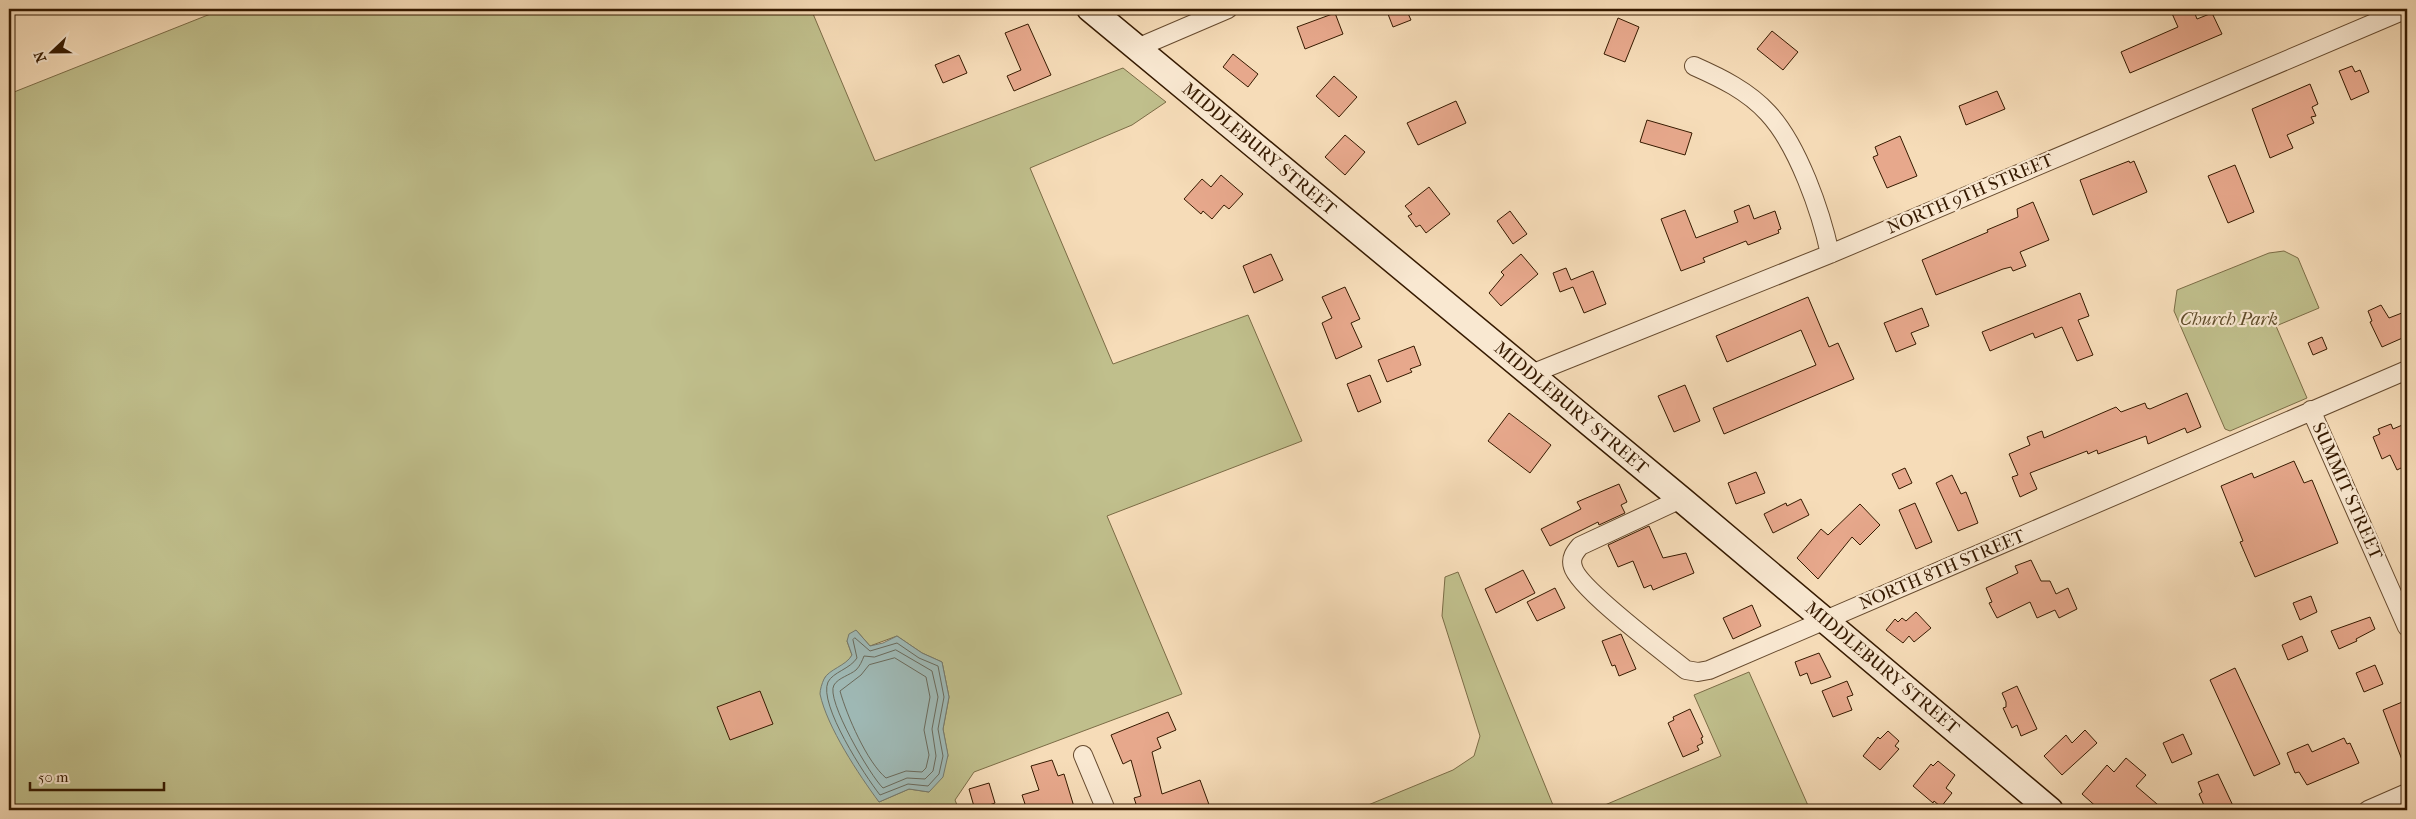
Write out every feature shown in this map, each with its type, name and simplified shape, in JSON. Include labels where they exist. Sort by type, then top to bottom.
[{"type":"main road","name":"MIDDLEBURY STREET","points":[[1090,9],[1681,499],[2050,810]]},
{"type":"street","points":[[1137,48],[1228,9]]},
{"type":"street","name":"NORTH 9TH STREET","points":[[1531,374],[1830,254],[2407,9]]},
{"type":"street","points":[[1694,66],[1740,90],[1768,114],[1794,151],[1825,230],[1830,254]]},
{"type":"street","name":"NORTH 8TH STREET","points":[[1681,499],[1580,546],[1572,556],[1572,567],[1584,586],[1686,670],[1698,672],[1709,670],[2407,370]]},
{"type":"street","name":"SUMMIT STREET","points":[[2311,410],[2407,628]]},
{"type":"street","points":[[1083,755],[1106,810]]},
{"type":"street","points":[[2368,810],[2407,793]]},
{"type":"green space","points":[[223,9],[811,9],[875,161],[1123,68],[1166,102],[1132,125],[1030,168],[1113,364],[1248,315],[1302,441],[1107,516],[1182,694],[974,772],[955,800],[959,810],[9,810],[9,94]],"holes":[[[856,630],[870,646],[897,636],[922,653],[942,662],[949,697],[943,729],[948,756],[929,792],[909,789],[879,802],[825,677],[849,661],[852,655],[847,641]]]},
{"type":"green space","name":"Church Park","points":[[2284,251],[2298,258],[2319,308],[2276,326],[2307,398],[2230,431],[2225,429],[2174,311],[2177,290],[2269,253]]},
{"type":"green space","points":[[1458,572],[1555,810],[1356,810],[1453,770],[1474,756],[1480,736],[1442,616],[1445,577]]},
{"type":"green space","points":[[1749,672],[1810,810],[1593,810],[1721,756],[1694,695]]},
{"type":"water","points":[[856,630],[870,646],[883,643],[897,636],[922,653],[942,662],[949,697],[943,729],[948,755],[943,777],[929,792],[909,789],[879,802],[853,765],[829,721],[820,694],[821,686],[826,676],[846,662],[852,655],[847,641],[849,634]]},
{"type":"building","points":[[1386,9],[1406,9],[1411,20],[1393,27]]},
{"type":"building","points":[[2170,9],[2193,9],[2197,19],[2212,13],[2222,34],[2130,73],[2121,52],[2178,27]]},
{"type":"building","points":[[1335,13],[1343,34],[1305,49],[1297,27]]},
{"type":"building","points":[[1618,18],[1639,27],[1625,62],[1604,54]]},
{"type":"building","points":[[1028,24],[1051,75],[1014,91],[1007,76],[1021,70],[1005,33]]},
{"type":"building","points":[[1772,31],[1798,52],[1783,70],[1757,49]]},
{"type":"building","points":[[1233,54],[1258,74],[1248,87],[1223,67]]},
{"type":"building","points":[[959,55],[967,73],[943,83],[935,65]]},
{"type":"building","points":[[2352,66],[2355,72],[2360,70],[2369,92],[2351,100],[2339,71]]},
{"type":"building","points":[[1334,76],[1357,97],[1339,117],[1316,96]]},
{"type":"building","points":[[2310,84],[2318,104],[2312,107],[2316,116],[2311,117],[2314,123],[2287,135],[2293,148],[2270,158],[2252,109]]},
{"type":"building","points":[[1997,91],[2005,109],[1966,125],[1959,106]]},
{"type":"building","points":[[1456,101],[1466,123],[1418,145],[1407,123]]},
{"type":"building","points":[[1647,120],[1692,133],[1685,155],[1640,142]]},
{"type":"building","points":[[1345,135],[1365,152],[1345,175],[1325,157]]},
{"type":"building","points":[[1900,136],[1917,176],[1887,188],[1873,157],[1878,155],[1875,147]]},
{"type":"building","points":[[2129,161],[2130,163],[2134,161],[2147,192],[2093,215],[2080,180]]},
{"type":"building","points":[[2235,165],[2254,212],[2228,223],[2208,176]]},
{"type":"building","points":[[1221,175],[1243,194],[1229,209],[1224,205],[1212,219],[1203,211],[1201,214],[1184,199],[1202,179],[1211,187]]},
{"type":"building","points":[[1429,187],[1450,214],[1426,233],[1420,225],[1416,227],[1408,216],[1412,214],[1405,206]]},
{"type":"building","points":[[2033,202],[2049,240],[2020,252],[2026,266],[2013,271],[2011,267],[2003,269],[1936,295],[1922,260],[2018,217],[2017,209]]},
{"type":"building","points":[[1749,205],[1754,219],[1775,211],[1781,229],[1778,230],[1779,233],[1748,245],[1746,241],[1703,258],[1705,262],[1681,271],[1661,219],[1685,210],[1696,238],[1738,222],[1734,211]]},
{"type":"building","points":[[1510,211],[1527,234],[1513,244],[1497,221]]},
{"type":"building","points":[[1271,254],[1283,280],[1254,293],[1243,266]]},
{"type":"building","points":[[1521,254],[1538,274],[1501,306],[1489,293],[1504,275],[1501,272]]},
{"type":"building","points":[[1566,268],[1571,280],[1593,271],[1606,304],[1584,313],[1573,287],[1560,292],[1553,273]]},
{"type":"building","points":[[1345,287],[1360,319],[1351,323],[1362,347],[1336,359],[1322,323],[1332,318],[1322,297]]},
{"type":"building","points":[[2080,293],[2089,316],[2078,320],[2093,355],[2077,361],[2062,327],[2035,338],[2033,333],[1990,351],[1982,332]]},
{"type":"building","points":[[1808,297],[1829,347],[1838,343],[1854,379],[1724,434],[1713,408],[1816,365],[1801,330],[1727,362],[1716,336]]},
{"type":"building","points":[[2381,305],[2389,318],[2407,311],[2407,336],[2382,347],[2370,322],[2372,321],[2368,311]]},
{"type":"building","points":[[1922,308],[1929,326],[1911,333],[1916,344],[1896,352],[1884,323]]},
{"type":"building","points":[[2322,337],[2327,349],[2313,355],[2308,343]]},
{"type":"building","points":[[1414,346],[1421,365],[1410,369],[1412,372],[1387,382],[1378,360]]},
{"type":"building","points":[[1370,375],[1381,402],[1358,412],[1347,384]]},
{"type":"building","points":[[1685,385],[1700,421],[1674,432],[1658,396]]},
{"type":"building","points":[[2187,393],[2201,427],[2187,433],[2185,428],[2148,444],[2146,436],[2098,454],[2097,450],[2088,454],[2087,451],[2030,473],[2037,489],[2020,497],[2012,477],[2018,475],[2009,454],[2030,445],[2027,437],[2042,431],[2044,438],[2116,407],[2121,412],[2145,403],[2147,408],[2150,409]]},
{"type":"building","points":[[1509,413],[1551,445],[1530,473],[1488,441]]},
{"type":"building","points":[[2407,423],[2407,448],[2402,451],[2407,465],[2397,470],[2390,455],[2382,459],[2373,437],[2380,434],[2378,429],[2391,424],[2393,429]]},
{"type":"building","points":[[2294,461],[2304,483],[2312,480],[2338,543],[2255,577],[2240,542],[2243,541],[2221,486],[2252,473],[2254,478]]},
{"type":"building","points":[[1905,468],[1912,483],[1899,489],[1892,474]]},
{"type":"building","points":[[1756,472],[1765,493],[1736,504],[1728,483]]},
{"type":"building","points":[[1952,475],[1961,494],[1966,492],[1978,523],[1958,531],[1936,483]]},
{"type":"building","points":[[1619,484],[1627,502],[1621,505],[1625,513],[1599,525],[1598,522],[1550,546],[1541,529],[1581,509],[1577,502]]},
{"type":"building","points":[[1801,499],[1809,515],[1773,533],[1764,514],[1786,503],[1787,506]]},
{"type":"building","points":[[1915,503],[1932,542],[1916,549],[1899,510]]},
{"type":"building","points":[[1860,504],[1880,525],[1860,545],[1852,537],[1818,579],[1797,558],[1821,529],[1828,535]]},
{"type":"building","points":[[1649,526],[1663,558],[1686,553],[1694,573],[1653,590],[1651,585],[1644,588],[1633,561],[1618,567],[1608,545]]},
{"type":"building","points":[[2031,560],[2041,581],[2050,581],[2056,594],[2068,588],[2077,609],[2059,618],[2055,610],[2037,618],[2030,602],[1997,618],[1989,603],[1992,602],[1986,588],[2018,573],[2015,566]]},
{"type":"building","points":[[1523,570],[1535,593],[1496,613],[1485,589]]},
{"type":"building","points":[[1555,588],[1565,608],[1537,621],[1527,602]]},
{"type":"building","points":[[2311,596],[2317,612],[2300,620],[2293,603]]},
{"type":"building","points":[[1752,605],[1761,626],[1733,639],[1723,618]]},
{"type":"building","points":[[1916,612],[1931,628],[1914,642],[1909,636],[1903,643],[1886,630],[1895,619],[1898,622],[1902,618],[1906,621]]},
{"type":"building","points":[[2370,617],[2375,629],[2356,639],[2357,641],[2339,649],[2331,631]]},
{"type":"building","points":[[1621,634],[1636,669],[1619,676],[1615,665],[1612,666],[1602,641]]},
{"type":"building","points":[[2302,636],[2308,651],[2288,660],[2282,645]]},
{"type":"building","points":[[1819,653],[1831,677],[1811,684],[1807,673],[1800,676],[1795,662]]},
{"type":"building","points":[[2375,665],[2383,684],[2364,692],[2356,673]]},
{"type":"building","points":[[2235,668],[2280,764],[2254,776],[2210,680]]},
{"type":"building","points":[[1847,681],[1853,695],[1847,697],[1852,710],[1833,717],[1822,691]]},
{"type":"building","points":[[2017,686],[2037,729],[2021,736],[2017,725],[2012,728],[2003,708],[2006,707],[2006,702],[2002,693]]},
{"type":"building","points":[[760,691],[773,724],[730,740],[717,707]]},
{"type":"building","points":[[2407,700],[2407,773],[2383,710]]},
{"type":"building","points":[[1690,709],[1703,737],[1701,738],[1703,743],[1697,746],[1699,750],[1683,757],[1668,723],[1674,720],[1673,717]]},
{"type":"building","points":[[1168,712],[1176,730],[1157,738],[1161,748],[1152,752],[1162,794],[1200,780],[1211,810],[1138,810],[1134,798],[1141,796],[1131,760],[1123,764],[1111,735]]},
{"type":"building","points":[[2085,730],[2097,743],[2062,775],[2044,756],[2066,735],[2072,743]]},
{"type":"building","points":[[1888,731],[1899,741],[1895,746],[1899,749],[1880,770],[1863,756],[1878,737],[1880,739]]},
{"type":"building","points":[[2183,734],[2192,754],[2172,763],[2163,743]]},
{"type":"building","points":[[2344,738],[2347,744],[2350,743],[2359,763],[2307,785],[2299,772],[2295,773],[2287,753],[2308,744],[2312,752]]},
{"type":"building","points":[[2126,758],[2146,775],[2136,786],[2164,810],[2100,810],[2082,794],[2107,765],[2114,772]]},
{"type":"building","points":[[1052,760],[1058,776],[1064,774],[1075,810],[1027,810],[1022,795],[1039,790],[1031,766]]},
{"type":"building","points":[[1938,761],[1955,775],[1946,788],[1952,793],[1941,807],[1934,801],[1933,803],[1913,786],[1931,764],[1933,766]]},
{"type":"building","points":[[2218,774],[2235,810],[2206,810],[2199,794],[2202,792],[2198,782]]},
{"type":"building","points":[[989,783],[995,803],[975,810],[969,789]]}]
